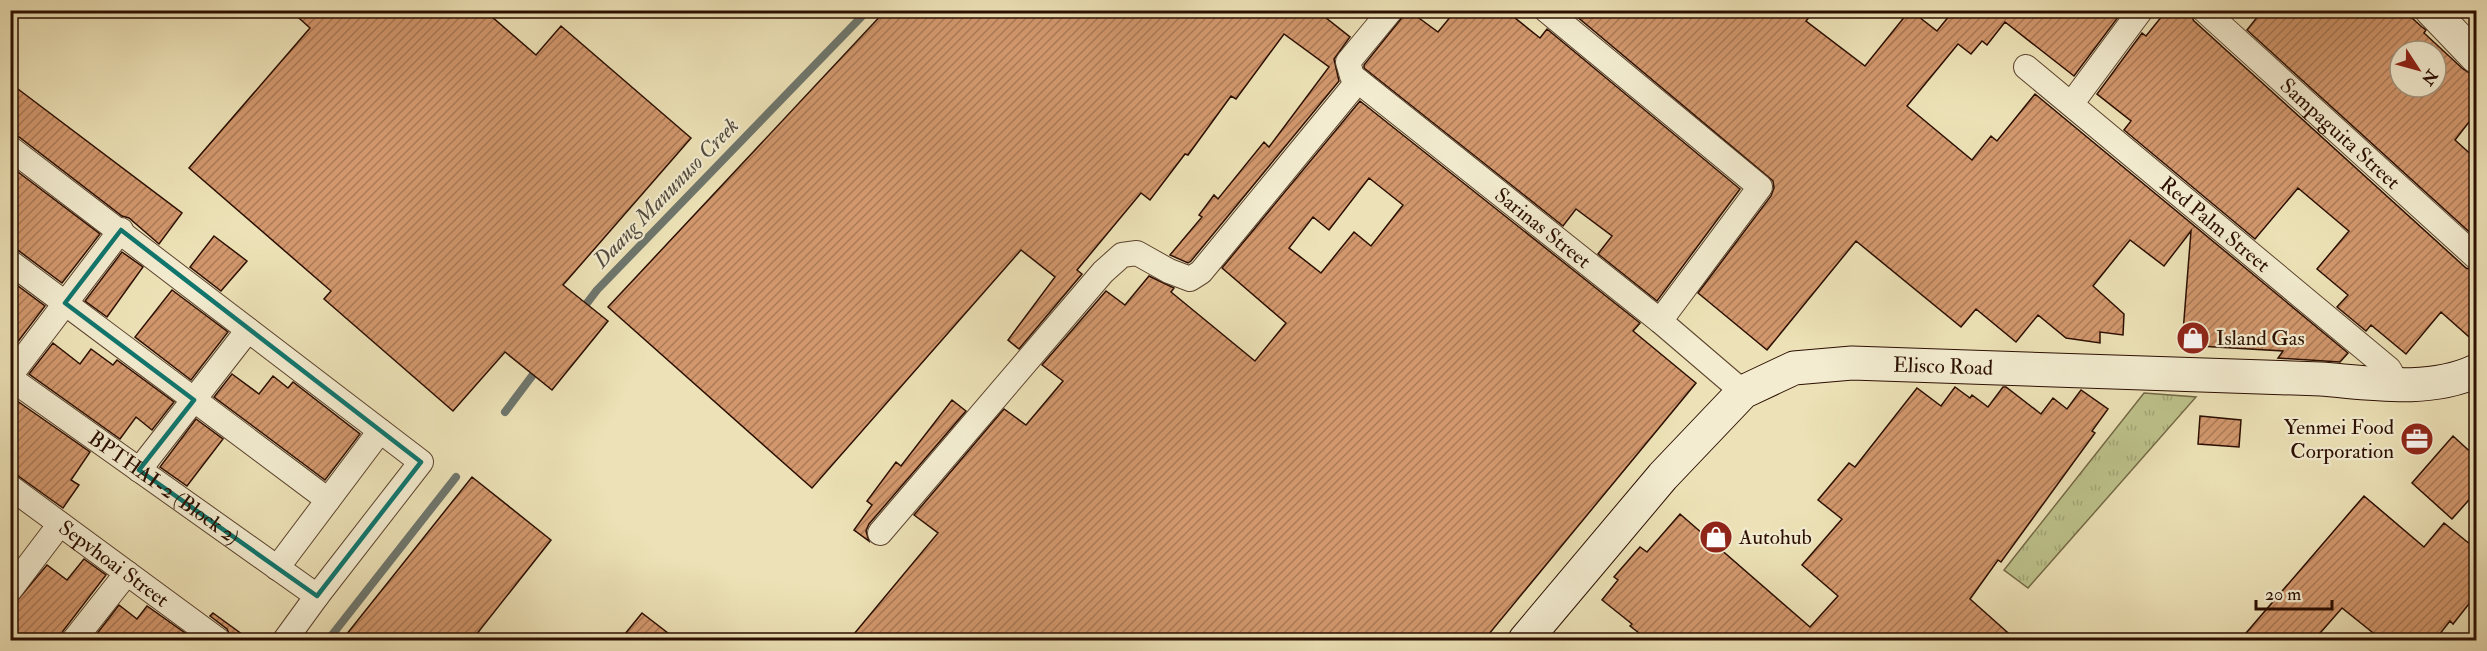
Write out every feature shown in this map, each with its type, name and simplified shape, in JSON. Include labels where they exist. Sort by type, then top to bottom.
[{"type":"main road","name":"Elisco Road","points":[[1525,640],[1663,476],[1743,392],[1794,368],[1852,363],[2321,379],[2398,385],[2446,380],[2476,371]]},
{"type":"street","points":[[880,533],[1103,272],[1122,255],[1137,253],[1169,271],[1190,279],[1201,272],[1353,71],[1391,10]]},
{"type":"street","points":[[1546,10],[1760,187],[1660,321]]},
{"type":"street","points":[[2072,103],[2140,10]]},
{"type":"street","name":"Sampaguita Street","points":[[2204,10],[2476,257]]},
{"type":"street","points":[[2431,10],[2476,57]]},
{"type":"street","name":"Red Palm Street","points":[[2026,67],[2389,369],[2398,385]]},
{"type":"street","name":"Sarinas Street","points":[[1353,71],[1660,321],[1743,392]]},
{"type":"street","points":[[10,147],[421,462],[316,596],[285,640]]},
{"type":"street","points":[[10,377],[121,230]]},
{"type":"street","points":[[10,262],[328,500]]},
{"type":"street","points":[[139,470],[248,330]]},
{"type":"street","name":"BPTHAI-2 (Block 2)","points":[[10,377],[316,596]]},
{"type":"street","points":[[277,568],[380,431]]},
{"type":"street","name":"Sepvhoai Street","points":[[10,487],[218,640]]},
{"type":"street","points":[[10,590],[60,524]]},
{"type":"street","points":[[74,640],[127,573]]},
{"type":"highlighted area","points":[[121,230],[421,462],[317,596],[139,470],[194,400],[65,303]]},
{"type":"green space","points":[[2144,393],[2196,397],[2028,588],[2004,570]]},
{"type":"building","points":[[290,10],[484,10],[536,55],[561,26],[691,138],[563,285],[608,321],[552,390],[505,352],[453,411],[324,299],[331,291],[189,168],[310,28]]},
{"type":"building","points":[[886,10],[1316,10],[1350,37],[1334,59],[1339,81],[1191,261],[1188,263],[1170,255],[1202,217],[1199,215],[1214,195],[1218,199],[1264,142],[1269,147],[1329,67],[1284,34],[1236,99],[1231,96],[1188,155],[1185,154],[1150,200],[1141,193],[1077,270],[1082,274],[1019,349],[1008,340],[1055,277],[1021,250],[812,488],[608,307]]},
{"type":"building","points":[[1408,10],[1438,32],[1456,10],[1505,10],[1540,38],[1547,29],[1740,189],[1657,301],[1598,254],[1612,236],[1576,209],[1563,226],[1364,68],[1364,65]]},
{"type":"building","points":[[1569,10],[1815,10],[1806,21],[1865,66],[1910,10],[1937,31],[1954,10],[2111,10],[2119,16],[2074,76],[2005,22],[1987,45],[1982,41],[1971,54],[1958,44],[1907,106],[1972,160],[1991,136],[1997,141],[2035,94],[2348,353],[2340,362],[2278,358],[2283,351],[2182,345],[2191,231],[2164,266],[2130,240],[2093,286],[2124,314],[2123,335],[2100,332],[2100,343],[2066,338],[2038,315],[2016,342],[1976,309],[1961,327],[1856,241],[1767,350],[1698,293],[1771,196],[1774,188],[1773,181]]},
{"type":"building","points":[[2167,10],[2188,10],[2194,21],[2466,268],[2476,271],[2476,343],[2441,312],[2406,354],[2371,325],[2366,331],[2337,307],[2348,295],[2317,269],[2349,231],[2298,188],[2255,239],[2124,130],[2131,121],[2097,94],[2142,33],[2146,36]]},
{"type":"building","points":[[2263,10],[2403,10],[2426,30],[2424,33],[2430,39],[2388,39],[2388,99],[2448,99],[2448,55],[2476,77],[2476,113],[2455,140],[2476,159],[2476,238],[2247,30]]},
{"type":"building","points":[[10,83],[182,213],[159,244],[129,218],[122,216],[19,137],[10,134]]},
{"type":"building","points":[[1360,101],[1640,323],[1633,331],[1696,383],[1484,640],[849,640],[938,533],[914,515],[1004,409],[1026,425],[1063,381],[1042,365],[1106,291],[1125,305],[1149,276],[1174,288],[1171,292],[1255,361],[1286,323],[1222,268]],"holes":[[[1369,178],[1403,205],[1371,246],[1354,232],[1321,273],[1289,248],[1313,217],[1329,230]]]},
{"type":"building","points":[[10,166],[100,234],[62,283],[19,251],[10,248]]},
{"type":"building","points":[[214,236],[247,261],[221,291],[190,267]]},
{"type":"building","points":[[122,252],[143,267],[107,317],[85,301]]},
{"type":"building","points":[[10,280],[45,306],[10,352]]},
{"type":"building","points":[[172,290],[228,332],[191,380],[135,337]]},
{"type":"building","points":[[53,343],[80,364],[91,349],[113,365],[117,360],[174,402],[152,430],[136,417],[120,439],[29,374]]},
{"type":"building","points":[[232,374],[259,394],[273,376],[288,388],[293,382],[360,434],[325,480],[214,397]]},
{"type":"building","points":[[1955,387],[1970,398],[1972,395],[1988,407],[2003,387],[2006,387],[2041,414],[2053,398],[2067,409],[2081,390],[2108,409],[2092,431],[2095,433],[2001,562],[1998,560],[1970,599],[2016,640],[1648,640],[1602,600],[1618,580],[1614,577],[1640,547],[1647,552],[1680,514],[1810,627],[1838,596],[1802,565],[1842,519],[1818,500],[1849,463],[1855,467],[1917,388],[1941,406]]},
{"type":"building","points":[[10,396],[90,452],[71,480],[79,485],[63,508],[10,470]]},
{"type":"building","points":[[952,400],[966,411],[869,524],[866,531],[869,541],[854,530],[872,505],[867,501],[896,462],[901,466]]},
{"type":"building","points":[[2200,416],[2241,420],[2239,447],[2198,444]]},
{"type":"building","points":[[196,419],[223,439],[187,486],[160,467]]},
{"type":"building","points":[[2453,436],[2476,457],[2476,492],[2452,519],[2412,483]]},
{"type":"building","points":[[472,477],[551,540],[472,640],[342,640]]},
{"type":"building","points":[[2364,496],[2424,547],[2444,523],[2476,549],[2476,595],[2453,624],[2450,621],[2435,640],[2382,640],[2342,608],[2314,640],[2240,640]]},
{"type":"building","points":[[84,559],[106,575],[63,631],[60,640],[18,640],[10,635],[10,609],[47,565],[67,580]]},
{"type":"building","points":[[119,605],[137,619],[147,606],[195,640],[92,640]]},
{"type":"building","points":[[213,613],[250,640],[232,640],[227,629],[210,616]]},
{"type":"building","points":[[642,613],[677,640],[620,640]]},
{"type":"waterway","name":"Daang Manunuso Creek","points":[[581,311],[597,290],[868,10]]},
{"type":"waterway","name":"Daang Manunuso Creek","points":[[505,412],[538,368]]},
{"type":"waterway","name":"Daang Manunuso Creek","points":[[328,640],[456,477]]},
{"type":"place","name":"Island Gas","points":[[2193,338]]},
{"type":"place","name":"Yenmei Food Corporation","points":[[2417,439]]},
{"type":"place","name":"Autohub","points":[[1716,537]]}]
